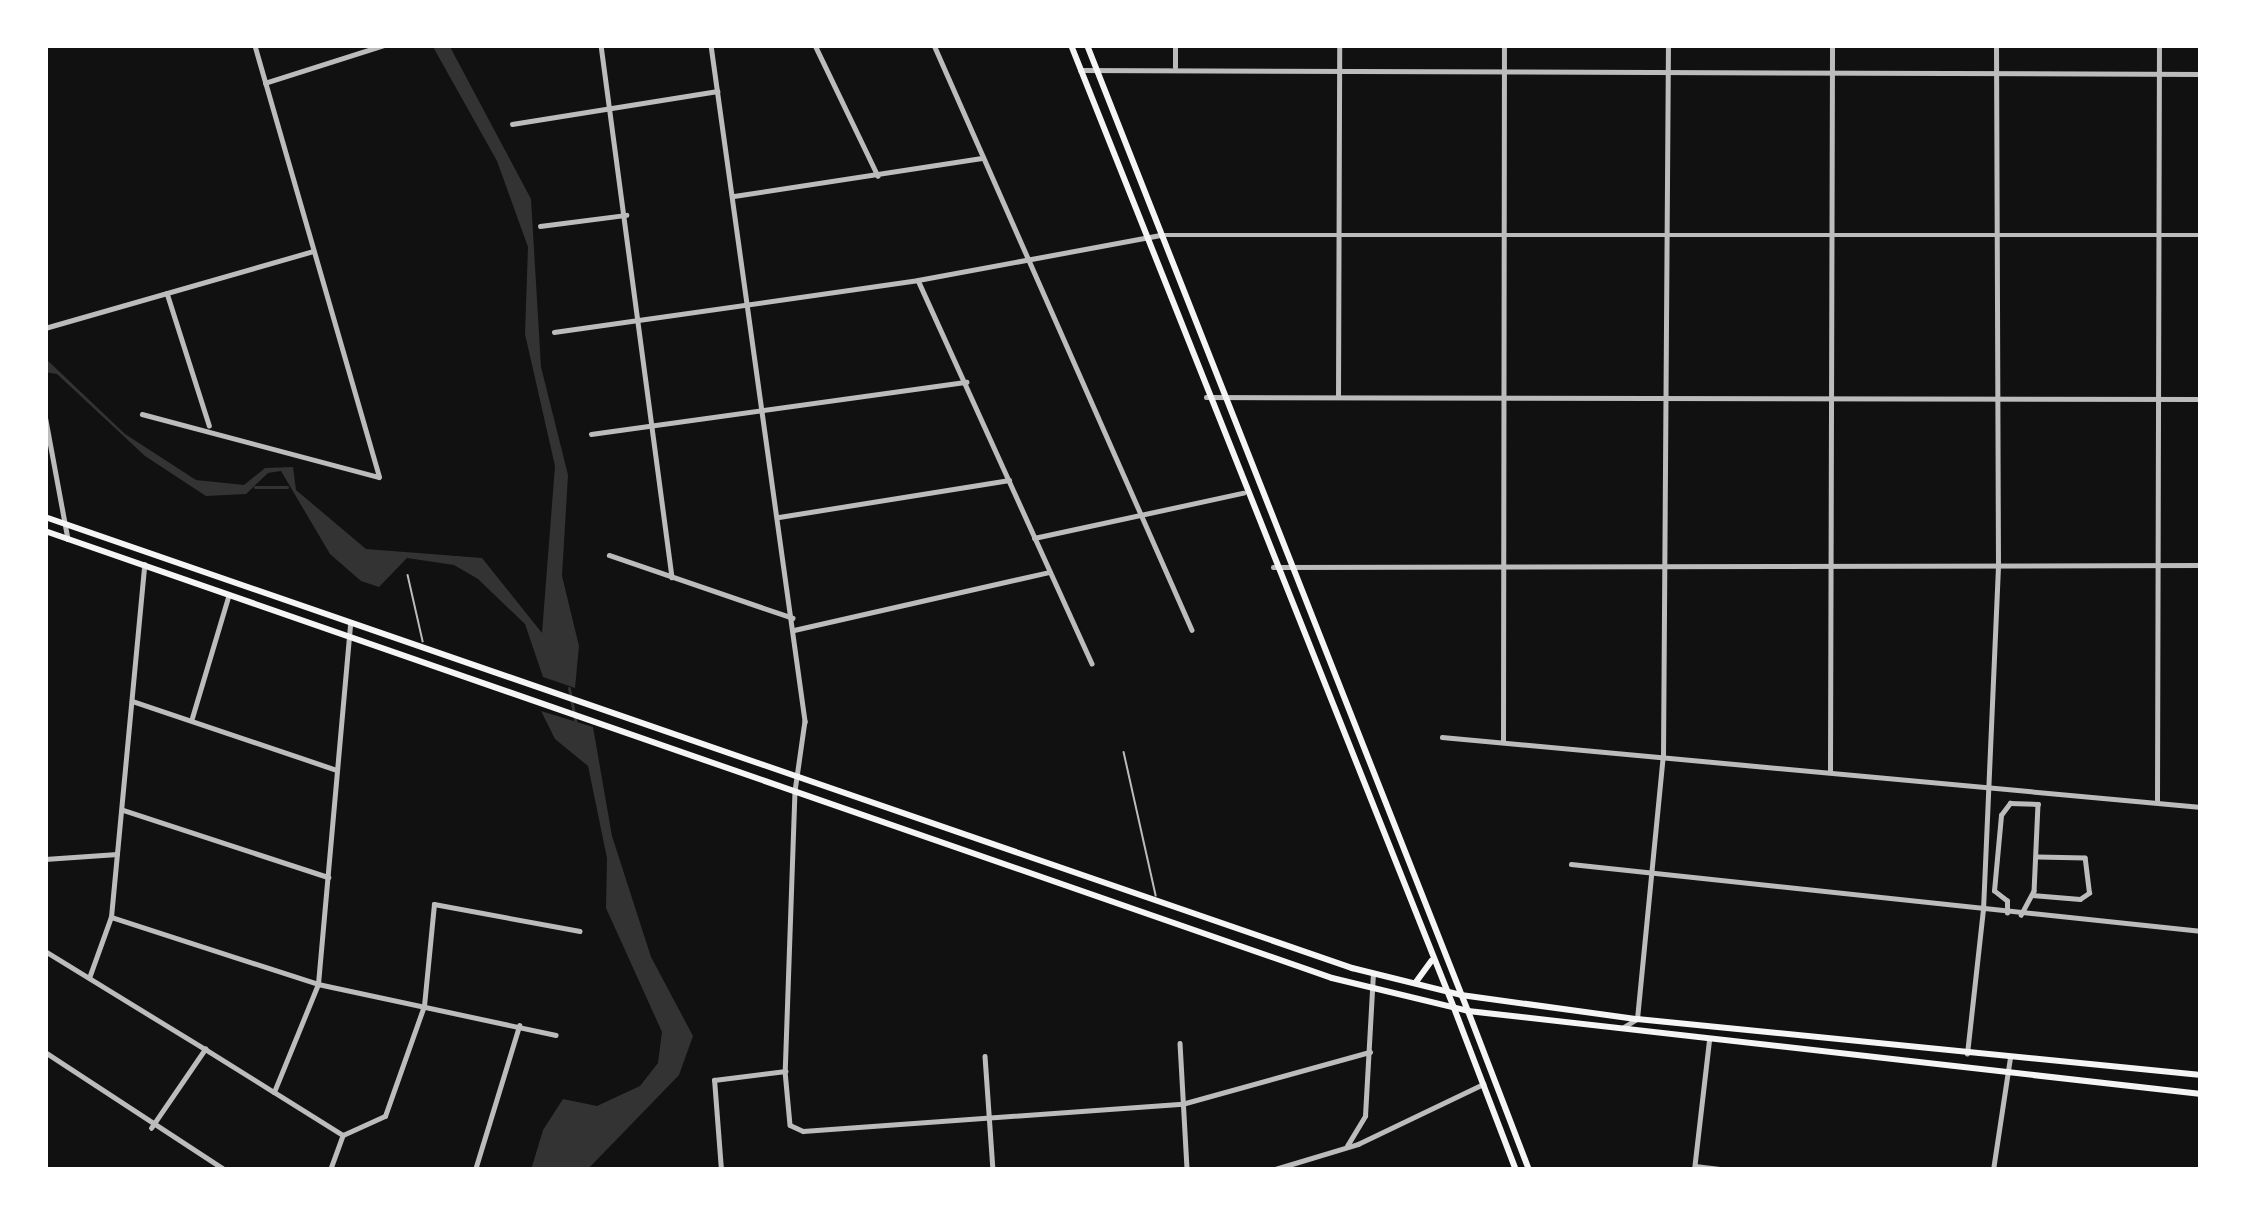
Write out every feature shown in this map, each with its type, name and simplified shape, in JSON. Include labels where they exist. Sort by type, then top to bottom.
[{"type":"main road","points":[[1071,45],[1206,397],[1516,1170]]},
{"type":"main road","points":[[1087,45],[1220,397],[1529,1170]]},
{"type":"main road","points":[[45,517],[593,701],[1252,935],[1446,992],[1637,1018],[2201,1075]]},
{"type":"main road","points":[[45,531],[349,632],[1245,948],[1374,988],[1468,1011],[2201,1094]]},
{"type":"main road","points":[[258,602],[261,591]]},
{"type":"main road","points":[[1245,948],[1252,935]]},
{"type":"main road","points":[[1416,982],[1429,972],[1430,951]]},
{"type":"street","points":[[142,414],[210,428],[379,477],[254,45]]},
{"type":"street","points":[[265,83],[383,45]]},
{"type":"street","points":[[601,45],[657,424],[672,577]]},
{"type":"street","points":[[711,45],[766,410],[805,721],[795,791],[785,1071],[790,1125],[803,1131],[1182,1104],[1370,1052]]},
{"type":"street","points":[[815,45],[878,176]]},
{"type":"street","points":[[934,45],[1192,630]]},
{"type":"street","points":[[1174,45],[1174,68]]},
{"type":"street","points":[[1337,398],[1339,45]]},
{"type":"street","points":[[1503,742],[1504,45]]},
{"type":"street","points":[[1614,1029],[1637,1018],[1656,875],[1663,756],[1670,566],[1668,45]]},
{"type":"street","points":[[1830,771],[1832,45]]},
{"type":"street","points":[[1966,1054],[1983,910],[1998,566],[1996,45]]},
{"type":"street","points":[[2158,804],[2159,45]]},
{"type":"street","points":[[1080,70],[2201,74]]},
{"type":"street","points":[[512,124],[717,91]]},
{"type":"street","points":[[734,196],[983,158]]},
{"type":"street","points":[[540,226],[626,215]]},
{"type":"street","points":[[554,332],[918,280],[1160,235],[2201,235]]},
{"type":"street","points":[[45,328],[313,251]]},
{"type":"street","points":[[918,280],[1092,663]]},
{"type":"street","points":[[167,293],[210,428]]},
{"type":"street","points":[[591,434],[966,382]]},
{"type":"street","points":[[1206,397],[2201,399]]},
{"type":"street","points":[[45,415],[68,538]]},
{"type":"street","points":[[779,517],[1009,481]]},
{"type":"street","points":[[1034,538],[1244,493]]},
{"type":"street","points":[[609,555],[793,618]]},
{"type":"street","points":[[89,978],[111,917],[144,565]]},
{"type":"street","points":[[1274,567],[2201,565]]},
{"type":"street","points":[[794,630],[1050,572]]},
{"type":"street","points":[[192,718],[229,592]]},
{"type":"street","points":[[274,1092],[318,984],[350,620]]},
{"type":"street","points":[[132,701],[337,770]]},
{"type":"street","points":[[1442,737],[2201,807]]},
{"type":"street","points":[[2021,914],[2032,895],[2041,807],[2010,803],[2001,814],[1994,891],[2007,901],[2024,902]]},
{"type":"street","points":[[123,810],[328,877]]},
{"type":"street","points":[[45,859],[118,854]]},
{"type":"street","points":[[2032,895],[2080,899],[2089,893],[2085,858],[2038,857]]},
{"type":"street","points":[[1571,864],[2201,931]]},
{"type":"street","points":[[2007,901],[2007,913]]},
{"type":"street","points":[[330,1170],[343,1136],[385,1116],[424,1006],[437,902],[580,931]]},
{"type":"street","points":[[111,917],[318,984],[556,1034]]},
{"type":"street","points":[[45,951],[343,1136]]},
{"type":"street","points":[[45,965],[52,955]]},
{"type":"street","points":[[1347,1146],[1365,1116],[1373,973]]},
{"type":"street","points":[[475,1170],[519,1026]]},
{"type":"street","points":[[1709,1040],[1695,1168],[1726,1170]]},
{"type":"street","points":[[1180,1043],[1187,1170]]},
{"type":"street","points":[[152,1128],[205,1049]]},
{"type":"street","points":[[45,1052],[152,1128],[225,1170]]},
{"type":"street","points":[[985,1056],[993,1170]]},
{"type":"street","points":[[1993,1170],[2010,1058]]},
{"type":"street","points":[[721,1170],[715,1080],[785,1071]]},
{"type":"street","points":[[1272,1170],[1347,1146],[1483,1084]]},
{"type":"lane","points":[[408,575],[424,645]]},
{"type":"lane","points":[[1124,752],[1157,900]]},
{"type":"shaded area","points":[[432,45],[449,45],[531,199],[541,367],[568,475],[562,576],[579,646],[575,688],[543,677],[525,624],[478,579],[454,565],[407,558],[379,587],[361,581],[330,554],[281,471],[268,473],[246,494],[206,496],[145,456],[57,374],[45,372],[45,358],[125,434],[196,480],[244,485],[265,468],[293,467],[296,490],[366,549],[482,558],[542,633],[555,466],[525,334],[528,247],[497,161]]},
{"type":"shaded area","points":[[541,711],[593,727],[612,836],[651,957],[693,1036],[679,1075],[587,1170],[531,1170],[543,1130],[563,1099],[597,1106],[640,1086],[658,1063],[662,1032],[606,908],[607,858],[588,766],[555,739]]},
{"type":"waterway","points":[[255,487],[287,487]]},
{"type":"waterway","points":[[569,688],[576,725]]}]
